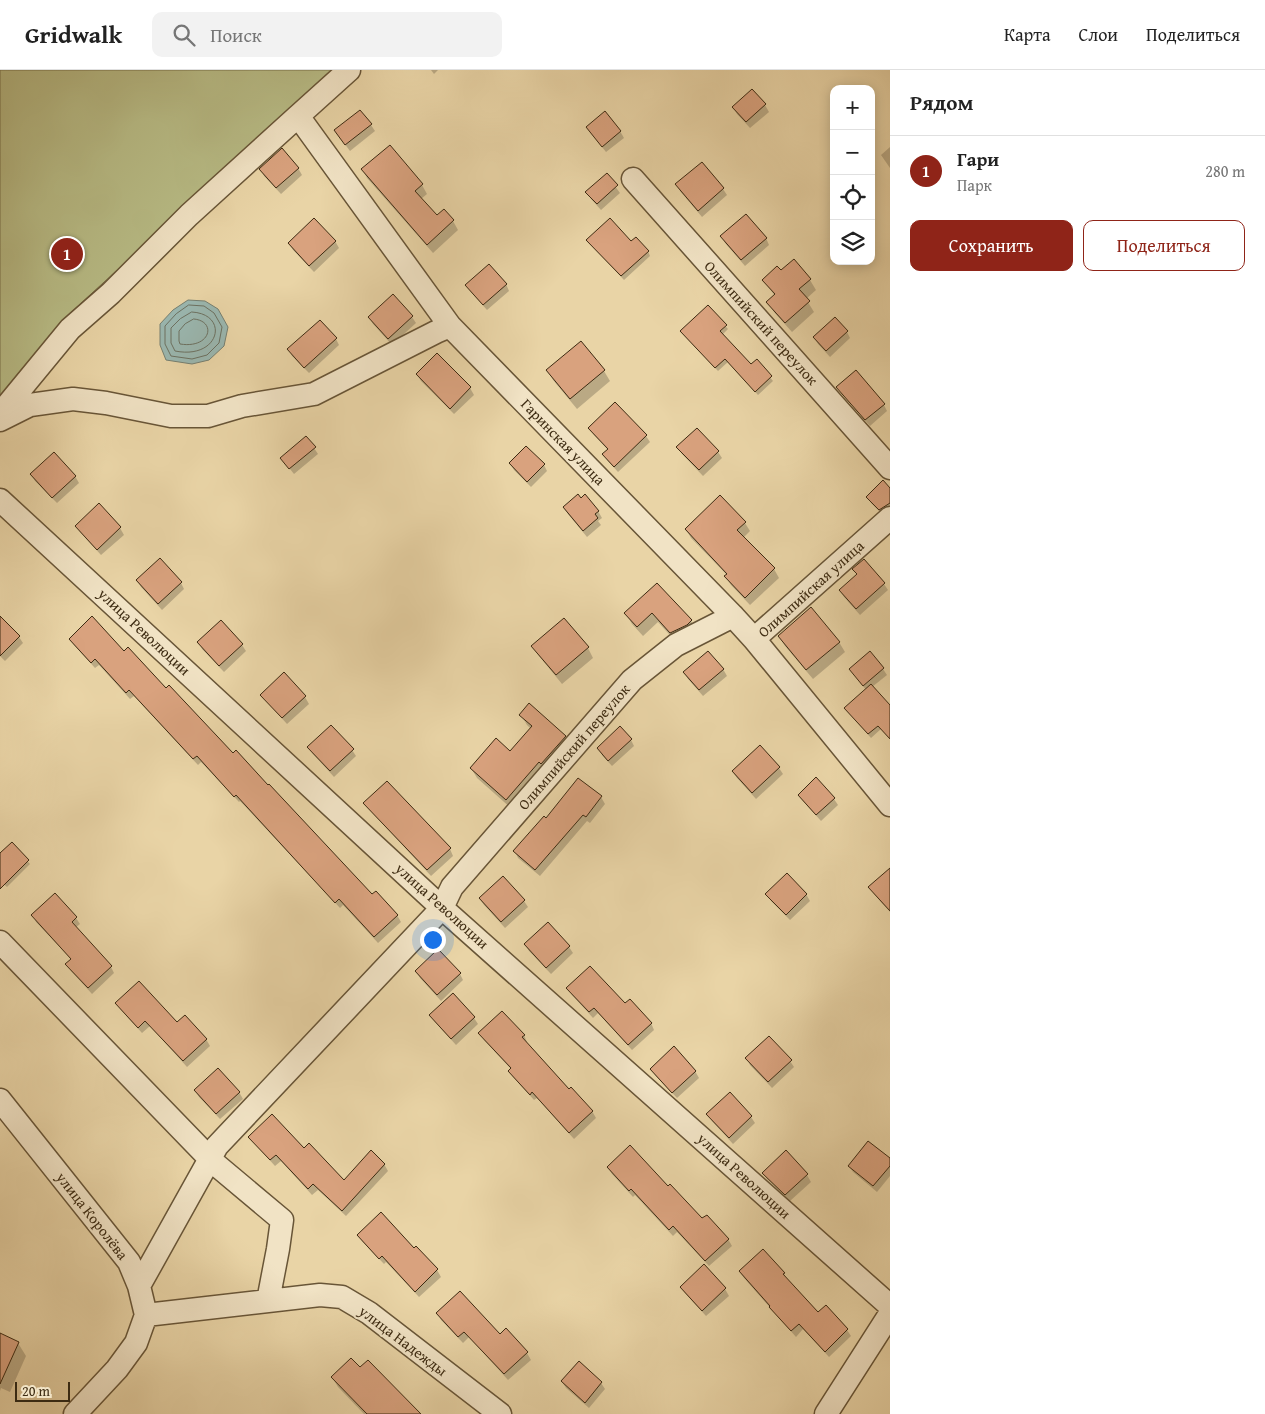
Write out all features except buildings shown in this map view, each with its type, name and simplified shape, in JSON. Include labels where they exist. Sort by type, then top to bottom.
[{"type":"street","points":[[0,414],[70,329],[111,293],[189,215],[349,70]]},
{"type":"street","name":"Гаринская улица","points":[[298,116],[450,326],[733,616],[890,805]]},
{"type":"street","name":"Олимпийский переулок","points":[[632,179],[890,468]]},
{"type":"street","points":[[0,420],[30,405],[73,399],[106,403],[171,416],[208,416],[242,406],[314,394],[450,326]]},
{"type":"street","name":"улица Революции","points":[[0,500],[442,908],[890,1306]]},
{"type":"street","name":"Олимпийская улица","points":[[754,639],[890,518]]},
{"type":"street","name":"Олимпийский переулок","points":[[140,1286],[216,1146],[442,908],[452,887],[632,680],[676,645],[733,616]]},
{"type":"street","points":[[0,942],[210,1159],[282,1220],[268,1301]]},
{"type":"street","name":"улица Королёва","points":[[0,1100],[129,1262],[140,1286],[146,1315]]},
{"type":"street","name":"улица Надежды","points":[[146,1315],[320,1295],[342,1298],[369,1313],[500,1414]]},
{"type":"street","points":[[826,1414],[890,1314]]},
{"type":"street","points":[[75,1414],[116,1369],[136,1343],[146,1315]]},
{"type":"green space","points":[[0,70],[337,70],[66,317],[14,385],[0,400]]},
{"type":"water","points":[[188,300],[205,301],[218,309],[228,327],[224,346],[209,360],[192,364],[166,360],[160,345],[160,324],[173,310]]},
{"type":"place","name":"Гари","points":[[67,254]]}]
